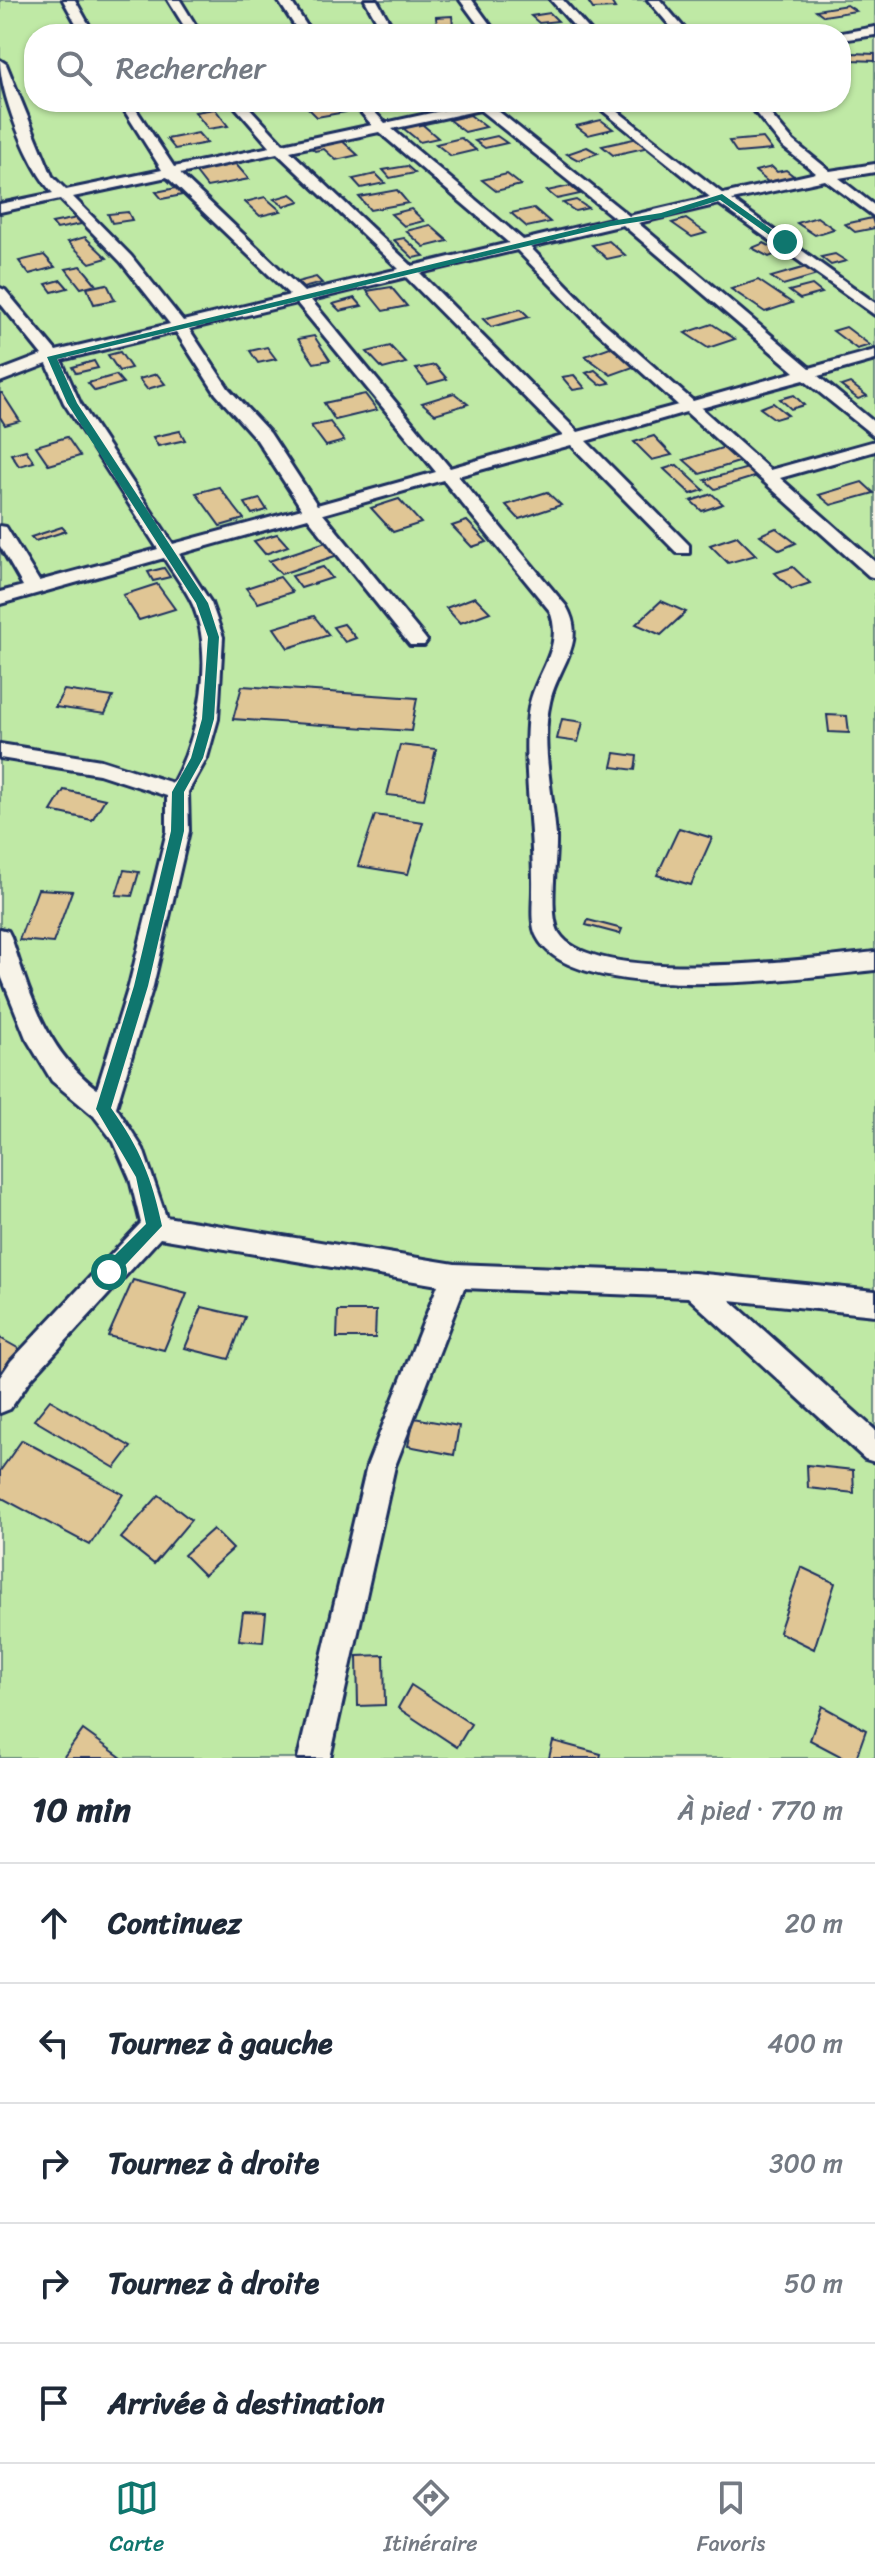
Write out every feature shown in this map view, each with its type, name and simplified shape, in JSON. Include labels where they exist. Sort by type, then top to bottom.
[{"type":"street","points":[[69,0],[82,24]]},
{"type":"street","points":[[174,0],[189,24]]},
{"type":"street","points":[[284,0],[300,24]]},
{"type":"street","points":[[371,0],[384,24]]},
{"type":"street","points":[[466,0],[484,24]]},
{"type":"street","points":[[557,0],[578,24]]},
{"type":"street","points":[[654,0],[674,24]]},
{"type":"street","points":[[851,35],[874,32]]},
{"type":"street","points":[[0,64],[46,177],[68,195],[111,241],[180,327],[222,391],[264,437],[312,511],[417,641]]},
{"type":"street","points":[[131,112],[171,173],[302,299],[531,574],[567,626],[568,642],[538,705],[547,873],[545,918],[548,935],[557,948],[574,957],[614,966],[713,977],[875,961]]},
{"type":"street","points":[[246,112],[279,148],[411,273],[683,549]]},
{"type":"street","points":[[369,112],[520,245],[597,324],[875,572]]},
{"type":"street","points":[[0,208],[383,125],[423,112]]},
{"type":"street","points":[[491,112],[627,221],[875,432]]},
{"type":"street","points":[[611,112],[706,188],[875,310]]},
{"type":"street","points":[[761,112],[779,136],[875,213]]},
{"type":"street","points":[[0,377],[52,357],[520,245],[662,215],[722,197],[830,174],[875,168]]},
{"type":"street","points":[[0,293],[52,357],[72,403],[202,603],[213,637],[208,719],[197,758],[178,792],[178,831],[145,971],[103,1109]]},
{"type":"street","points":[[0,598],[875,355]]},
{"type":"street","points":[[767,476],[875,446]]},
{"type":"street","points":[[0,531],[34,588]]},
{"type":"street","points":[[0,751],[101,767],[178,792]]},
{"type":"street","points":[[0,937],[36,1032],[57,1070],[103,1109],[124,1137],[144,1177],[155,1226]]},
{"type":"street","points":[[155,1226],[455,1276],[694,1285],[875,1303]]},
{"type":"street","points":[[0,1400],[31,1360],[155,1226]]},
{"type":"street","points":[[314,1758],[381,1466],[455,1276]]},
{"type":"street","points":[[694,1285],[875,1449]]},
{"type":"green space","points":[[0,0],[875,0],[875,1758],[0,1758]]},
{"type":"building","points":[[587,0],[610,0],[615,8],[593,9]]},
{"type":"building","points":[[847,5],[856,11],[824,16],[816,10]]},
{"type":"building","points":[[550,13],[558,21],[539,23],[531,16]]},
{"type":"building","points":[[452,16],[453,24],[437,24],[436,17]]},
{"type":"building","points":[[851,53],[875,54],[875,61],[852,60]]},
{"type":"building","points":[[195,112],[217,112],[228,126],[208,129]]},
{"type":"building","points":[[312,112],[345,112],[317,117]]},
{"type":"building","points":[[470,115],[486,127],[465,132],[449,120]]},
{"type":"building","points":[[601,120],[613,129],[588,135],[576,126]]},
{"type":"building","points":[[422,124],[438,138],[420,142],[403,128]]},
{"type":"building","points":[[198,133],[207,143],[175,149],[167,139]]},
{"type":"building","points":[[497,136],[507,143],[485,148],[475,141]]},
{"type":"building","points":[[461,138],[476,150],[451,156],[436,144]]},
{"type":"building","points":[[638,138],[649,147],[613,155],[602,146]]},
{"type":"building","points":[[763,138],[772,150],[737,153],[729,141]]},
{"type":"building","points":[[340,139],[358,155],[336,160],[324,149],[315,151],[309,146]]},
{"type":"building","points":[[587,147],[598,153],[578,160],[567,154]]},
{"type":"building","points":[[233,161],[249,179],[207,187],[193,169]]},
{"type":"building","points":[[407,166],[415,173],[390,178],[383,170]]},
{"type":"building","points":[[772,167],[777,172],[786,170],[795,177],[768,182],[755,171]]},
{"type":"building","points":[[376,174],[385,183],[361,188],[353,179]]},
{"type":"building","points":[[507,174],[521,185],[496,191],[482,180]]},
{"type":"building","points":[[570,186],[580,194],[557,199],[547,191]]},
{"type":"building","points":[[176,188],[182,195],[162,199],[156,192]]},
{"type":"building","points":[[397,190],[408,203],[370,210],[359,197]]},
{"type":"building","points":[[291,194],[300,201],[284,206],[274,199]]},
{"type":"building","points":[[265,197],[281,211],[260,216],[245,202]]},
{"type":"building","points":[[576,200],[588,208],[575,211],[563,203]]},
{"type":"building","points":[[534,208],[550,222],[527,227],[511,213]]},
{"type":"building","points":[[411,209],[424,221],[404,226],[391,214]]},
{"type":"building","points":[[128,212],[132,220],[112,223],[108,214]]},
{"type":"building","points":[[817,217],[834,229],[815,235],[797,223]]},
{"type":"building","points":[[77,218],[81,224],[57,229],[52,223]]},
{"type":"building","points":[[872,218],[875,228],[855,232],[845,224]]},
{"type":"building","points":[[686,219],[706,233],[692,237],[672,223]]},
{"type":"building","points":[[430,225],[448,241],[424,247],[406,231]]},
{"type":"building","points":[[85,237],[107,258],[90,263],[68,242]]},
{"type":"building","points":[[404,238],[424,256],[413,258],[394,240]]},
{"type":"building","points":[[609,241],[625,255],[607,259],[592,245]]},
{"type":"building","points":[[764,243],[781,252],[769,257],[752,248]]},
{"type":"building","points":[[835,254],[846,261],[831,265],[821,257]]},
{"type":"building","points":[[44,255],[55,267],[29,274],[19,261]]},
{"type":"building","points":[[81,266],[96,284],[81,288],[66,269]]},
{"type":"building","points":[[806,267],[817,275],[783,285],[771,277]]},
{"type":"building","points":[[316,277],[322,283],[303,288],[297,282]]},
{"type":"building","points":[[61,280],[68,288],[52,292],[46,284]]},
{"type":"building","points":[[758,280],[792,303],[765,312],[731,289]]},
{"type":"building","points":[[107,284],[115,300],[94,304],[87,288]]},
{"type":"building","points":[[812,285],[822,293],[800,299],[789,291]]},
{"type":"building","points":[[391,287],[407,306],[383,311],[367,291]]},
{"type":"building","points":[[355,298],[362,306],[340,311],[333,304]]},
{"type":"building","points":[[521,309],[529,317],[491,327],[483,319]]},
{"type":"building","points":[[712,324],[735,339],[708,348],[685,333]]},
{"type":"building","points":[[846,327],[870,345],[857,349],[833,331]]},
{"type":"building","points":[[314,336],[330,360],[314,363],[298,339]]},
{"type":"building","points":[[390,346],[406,363],[383,369],[367,352]]},
{"type":"building","points":[[267,347],[276,359],[258,363],[250,351]]},
{"type":"building","points":[[610,347],[636,366],[611,375],[585,356]]},
{"type":"building","points":[[120,352],[131,368],[119,371],[108,355]]},
{"type":"building","points":[[94,361],[98,368],[76,373],[72,367]]},
{"type":"building","points":[[435,365],[447,379],[428,384],[416,369]]},
{"type":"building","points":[[595,370],[610,383],[600,385],[586,373]]},
{"type":"building","points":[[157,374],[165,384],[147,389],[139,379]]},
{"type":"building","points":[[116,375],[123,383],[95,391],[88,383]]},
{"type":"building","points":[[574,375],[585,388],[573,390],[562,377]]},
{"type":"building","points":[[850,383],[867,396],[858,399],[841,386]]},
{"type":"building","points":[[0,393],[20,421],[5,425],[0,417]]},
{"type":"building","points":[[454,393],[468,404],[435,414],[422,403]]},
{"type":"building","points":[[365,394],[377,410],[335,420],[324,403]]},
{"type":"building","points":[[794,395],[804,405],[791,409],[780,399]]},
{"type":"building","points":[[773,403],[788,415],[775,419],[760,408]]},
{"type":"building","points":[[330,422],[344,441],[326,446],[311,426]]},
{"type":"building","points":[[180,431],[185,440],[158,446],[153,437]]},
{"type":"building","points":[[654,436],[672,455],[652,460],[634,442]]},
{"type":"building","points":[[67,437],[80,456],[49,465],[36,446]]},
{"type":"building","points":[[725,447],[742,461],[700,474],[684,460]]},
{"type":"building","points":[[26,450],[34,462],[19,466],[11,454]]},
{"type":"building","points":[[677,465],[704,490],[691,494],[664,469]]},
{"type":"building","points":[[748,468],[757,476],[715,489],[705,480]]},
{"type":"building","points":[[862,482],[874,493],[831,505],[819,495]]},
{"type":"building","points":[[219,487],[244,519],[220,526],[196,493]]},
{"type":"building","points":[[547,492],[561,505],[519,519],[506,505]]},
{"type":"building","points":[[712,494],[723,504],[702,511],[691,501]]},
{"type":"building","points":[[260,499],[267,510],[252,514],[245,503]]},
{"type":"building","points":[[399,499],[421,523],[393,532],[371,508]]},
{"type":"building","points":[[467,521],[487,542],[472,547],[452,526]]},
{"type":"building","points":[[62,527],[66,531],[35,541],[31,537]]},
{"type":"building","points":[[776,528],[796,543],[780,550],[760,535]]},
{"type":"building","points":[[277,534],[288,546],[265,554],[254,541]]},
{"type":"building","points":[[737,536],[756,555],[728,563],[710,545]]},
{"type":"building","points":[[329,541],[341,554],[281,574],[269,561]]},
{"type":"building","points":[[323,567],[332,578],[301,588],[292,576]]},
{"type":"building","points":[[793,567],[810,583],[792,589],[775,573]]},
{"type":"building","points":[[164,568],[170,577],[153,581],[148,572]]},
{"type":"building","points":[[280,577],[292,592],[258,603],[246,588]]},
{"type":"building","points":[[157,584],[175,609],[139,620],[123,595]]},
{"type":"building","points":[[475,597],[490,612],[460,623],[446,608]]},
{"type":"building","points":[[661,601],[686,612],[661,635],[636,624]]},
{"type":"building","points":[[314,616],[329,635],[288,648],[274,628]]},
{"type":"building","points":[[344,624],[356,638],[345,642],[333,627]]},
{"type":"building","points":[[242,686],[417,698],[411,731],[233,719]]},
{"type":"building","points":[[64,690],[113,697],[105,714],[55,707]]},
{"type":"building","points":[[827,715],[847,716],[849,733],[829,732]]},
{"type":"building","points":[[562,719],[583,722],[578,742],[557,739]]},
{"type":"building","points":[[400,745],[436,749],[424,799],[387,795]]},
{"type":"building","points":[[615,753],[637,756],[635,770],[612,767]]},
{"type":"building","points":[[64,790],[105,799],[92,820],[51,811]]},
{"type":"building","points":[[375,815],[423,822],[408,874],[358,866]]},
{"type":"building","points":[[679,828],[712,838],[691,885],[657,875]]},
{"type":"building","points":[[124,870],[139,872],[132,896],[116,895]]},
{"type":"building","points":[[38,889],[72,891],[53,943],[19,940]]},
{"type":"building","points":[[588,920],[622,929],[620,934],[586,925]]},
{"type":"building","points":[[133,1280],[187,1294],[164,1350],[108,1336]]},
{"type":"building","points":[[202,1307],[245,1317],[229,1359],[185,1348]]},
{"type":"building","points":[[338,1311],[376,1311],[375,1338],[337,1338]]},
{"type":"building","points":[[0,1338],[23,1351],[0,1380]]},
{"type":"building","points":[[50,1400],[131,1447],[115,1468],[34,1420]]},
{"type":"building","points":[[414,1418],[459,1426],[454,1455],[408,1446]]},
{"type":"building","points":[[22,1440],[123,1494],[90,1545],[0,1497],[0,1471]]},
{"type":"building","points":[[807,1465],[853,1470],[854,1493],[808,1488]]},
{"type":"building","points":[[159,1495],[191,1520],[154,1564],[121,1538]]},
{"type":"building","points":[[213,1529],[233,1549],[204,1575],[184,1555]]},
{"type":"building","points":[[801,1567],[835,1583],[814,1649],[779,1632]]},
{"type":"building","points":[[243,1612],[266,1613],[263,1642],[239,1640]]},
{"type":"building","points":[[384,1655],[385,1705],[358,1706],[357,1656]]},
{"type":"building","points":[[411,1685],[471,1724],[457,1747],[398,1708]]},
{"type":"building","points":[[822,1706],[866,1730],[856,1758],[844,1758],[810,1740]]},
{"type":"building","points":[[83,1730],[122,1758],[63,1758]]},
{"type":"building","points":[[553,1741],[601,1754],[600,1758],[549,1758]]},
{"type":"route","points":[[109,1272],[155,1226],[144,1177],[124,1137],[103,1109],[141,986],[178,831],[178,792],[197,758],[208,719],[213,637],[202,603],[72,403],[61,384],[52,357],[611,223],[662,215],[722,197],[785,242]]}]
